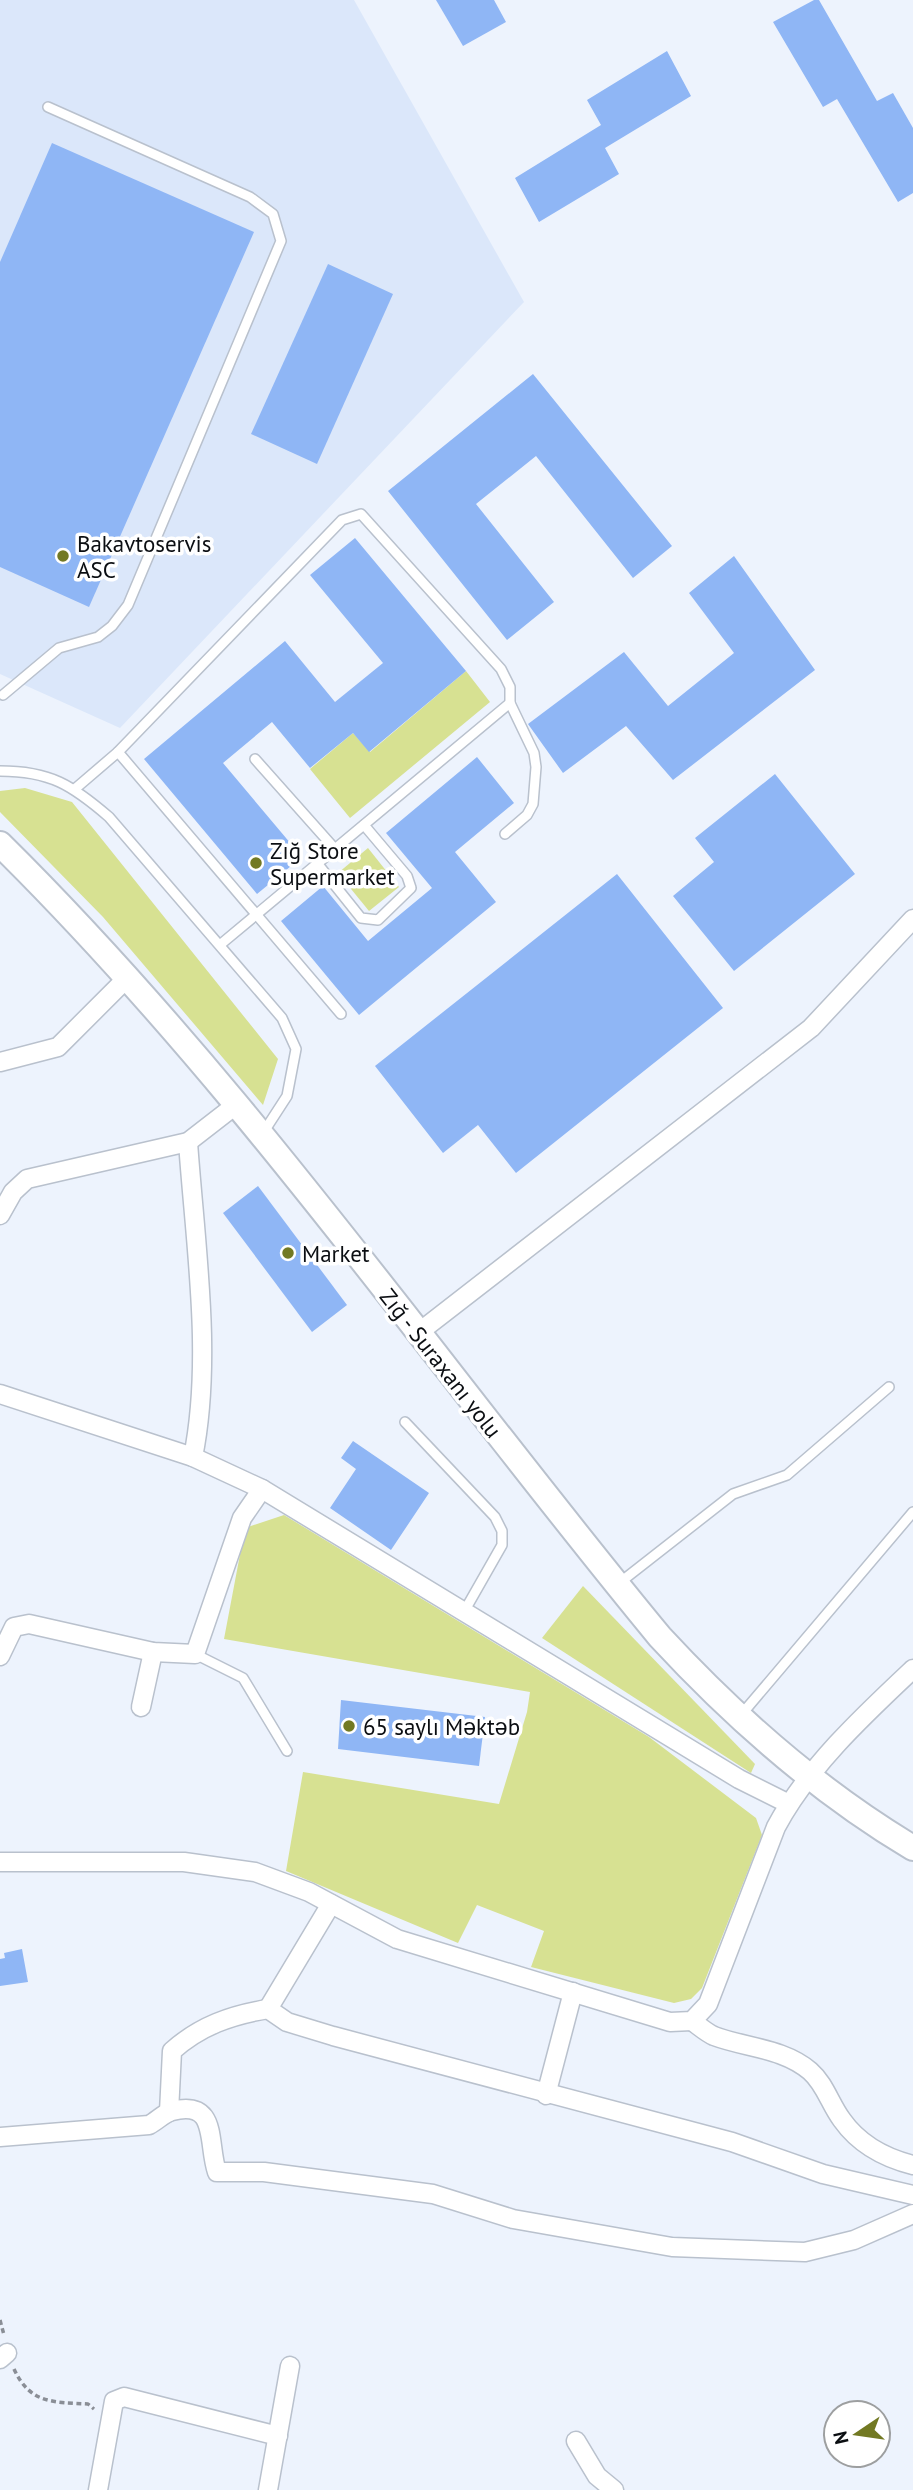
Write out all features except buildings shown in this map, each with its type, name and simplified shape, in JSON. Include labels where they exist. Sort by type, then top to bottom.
[{"type":"main road","name":"Zığ - Suraxanı yolu","points":[[0,844],[57,900],[237,1104],[617,1585],[694,1674],[811,1776],[873,1824],[913,1848]]},
{"type":"street","points":[[418,1333],[811,1028],[913,919]]},
{"type":"street","points":[[0,1062],[58,1047],[127,978]]},
{"type":"street","points":[[0,1214],[13,1192],[27,1180],[188,1142],[237,1104]]},
{"type":"street","points":[[188,1142],[203,1371],[202,1414],[193,1457]]},
{"type":"street","points":[[0,1394],[193,1457],[262,1489],[740,1779],[789,1804]]},
{"type":"street","points":[[0,1656],[14,1627],[29,1624],[153,1652],[195,1654],[242,1518],[262,1489]]},
{"type":"street","points":[[141,1707],[153,1652]]},
{"type":"street","points":[[692,2021],[708,2004],[776,1827],[789,1804],[811,1776],[913,1669]]},
{"type":"street","points":[[0,1862],[184,1862],[255,1872],[331,1904],[397,1939],[670,2022],[692,2021],[713,2035],[780,2054],[809,2070],[824,2088],[841,2120],[865,2144],[890,2158],[913,2165]]},
{"type":"street","points":[[268,2009],[331,1904]]},
{"type":"street","points":[[546,2095],[573,1992]]},
{"type":"street","points":[[169,2112],[172,2051],[192,2033],[203,2028],[236,2014],[268,2009],[287,2022],[333,2036],[546,2095],[732,2142],[823,2174],[913,2195]]},
{"type":"street","points":[[0,2137],[149,2124],[169,2112],[191,2109],[201,2112],[208,2120],[212,2157],[217,2172],[264,2172],[433,2194],[513,2219],[672,2247],[805,2252],[854,2240],[913,2214]]},
{"type":"street","points":[[271,2489],[290,2366]]},
{"type":"street","points":[[98,2490],[108,2422],[114,2401],[124,2397],[278,2436]]},
{"type":"street","points":[[576,2441],[597,2476],[614,2490]]},
{"type":"lane","points":[[1,696],[59,648],[99,637],[112,626],[128,605],[281,241],[272,214],[250,197],[48,107]]},
{"type":"lane","points":[[76,788],[118,752],[342,520],[361,514],[501,669],[510,687],[510,703],[534,753],[536,767],[533,804],[527,815],[505,834]]},
{"type":"lane","points":[[221,944],[510,703]]},
{"type":"lane","points":[[118,752],[341,1014]]},
{"type":"lane","points":[[255,759],[335,849]]},
{"type":"lane","points":[[0,771],[43,774],[76,788],[109,817],[282,1018],[296,1049],[287,1096],[262,1135]]},
{"type":"lane","points":[[317,863],[361,918],[378,920],[411,888],[407,876],[364,825]]},
{"type":"lane","points":[[617,1585],[733,1494],[787,1475],[889,1387]]},
{"type":"lane","points":[[405,1422],[495,1517],[502,1531],[502,1545],[465,1610]]},
{"type":"lane","points":[[740,1716],[913,1512]]},
{"type":"lane","points":[[195,1654],[243,1678],[287,1751]]},
{"type":"path","points":[[0,2320],[4,2356],[22,2387],[47,2401],[88,2404],[108,2422]]},
{"type":"shaded area","points":[[0,0],[354,0],[524,302],[120,728],[0,674]]},
{"type":"green space","points":[[466,671],[490,702],[350,818],[310,769],[353,733],[370,752]]},
{"type":"green space","points":[[25,788],[72,802],[278,1059],[263,1105],[103,917],[0,812],[0,791]]},
{"type":"green space","points":[[368,848],[399,887],[369,911],[338,873]]},
{"type":"green space","points":[[284,1515],[649,1737],[756,1818],[762,1835],[702,1988],[691,1999],[674,2003],[531,1967],[544,1931],[477,1905],[458,1943],[286,1871],[303,1772],[499,1804],[527,1712],[530,1692],[224,1639],[245,1528]]},
{"type":"green space","points":[[583,1586],[755,1764],[751,1773],[542,1638]]},
{"type":"place","name":"Bakavtoservis ASC","points":[[63,556]]},
{"type":"place","name":"Zığ Store Supermarket","points":[[256,863]]},
{"type":"place","name":"Market","points":[[288,1253]]},
{"type":"place","name":"65 saylı Məktəb","points":[[349,1726]]}]
